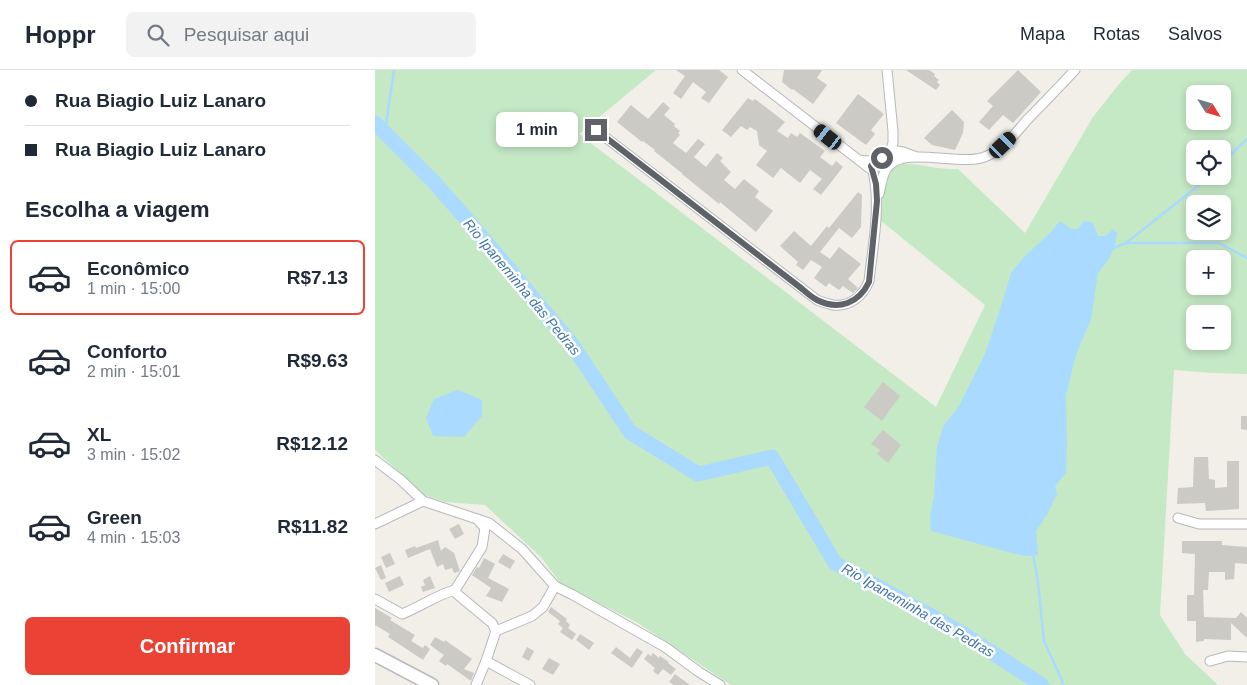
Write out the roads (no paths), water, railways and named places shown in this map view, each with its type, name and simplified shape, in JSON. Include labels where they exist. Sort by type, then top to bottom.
[{"type":"street","points":[[742,70],[877,174],[881,174],[894,162],[910,155]]},
{"type":"street","points":[[596,130],[817,300],[832,305],[840,305],[858,298],[869,282],[877,201],[876,184],[871,166],[891,149],[893,143],[887,70]]},
{"type":"street","points":[[857,159],[866,161],[897,152],[966,160],[977,159],[993,153],[1013,135],[1075,70]]},
{"type":"street","points":[[893,131],[898,145],[910,155]]},
{"type":"street","points":[[877,201],[886,169],[886,165],[881,158]]},
{"type":"street","points":[[375,460],[401,480],[423,501],[489,523],[522,549],[555,586],[573,594],[665,647],[720,685]]},
{"type":"street","points":[[375,524],[423,501]]},
{"type":"street","points":[[1179,518],[1199,524],[1247,524]]},
{"type":"street","points":[[375,599],[402,614],[445,592],[455,590],[482,547],[485,528],[477,519]]},
{"type":"street","points":[[496,631],[532,616],[543,607],[555,586]]},
{"type":"street","points":[[455,590],[457,594],[492,624],[496,631],[476,685]]},
{"type":"street","points":[[375,655],[432,685]]},
{"type":"street","points":[[1210,661],[1228,656],[1247,657]]},
{"type":"street","points":[[486,661],[530,685]]},
{"type":"water","points":[[1060,221],[1071,229],[1078,229],[1084,221],[1092,222],[1098,236],[1106,236],[1113,229],[1117,233],[1115,245],[1109,259],[1098,273],[1091,319],[1076,355],[1066,395],[1066,473],[1055,486],[1057,494],[1048,513],[1036,531],[1038,555],[1024,556],[931,531],[930,517],[934,496],[937,446],[944,425],[959,406],[985,354],[1011,273]]},
{"type":"water","points":[[458,390],[482,400],[482,416],[464,437],[433,436],[426,418],[434,399]]},
{"type":"waterway","points":[[385,132],[394,70]]},
{"type":"waterway","name":"Rio Ipaneminha das Pedras","points":[[375,123],[433,181],[571,343],[630,432],[698,474],[772,457],[835,563],[962,633],[1042,685]]},
{"type":"waterway","points":[[1231,154],[1247,139]]},
{"type":"waterway","points":[[1111,249],[1126,243],[1199,185]]},
{"type":"waterway","points":[[1127,243],[1219,243],[1247,258]]},
{"type":"waterway","points":[[1033,554],[1044,641],[1064,685]]}]
